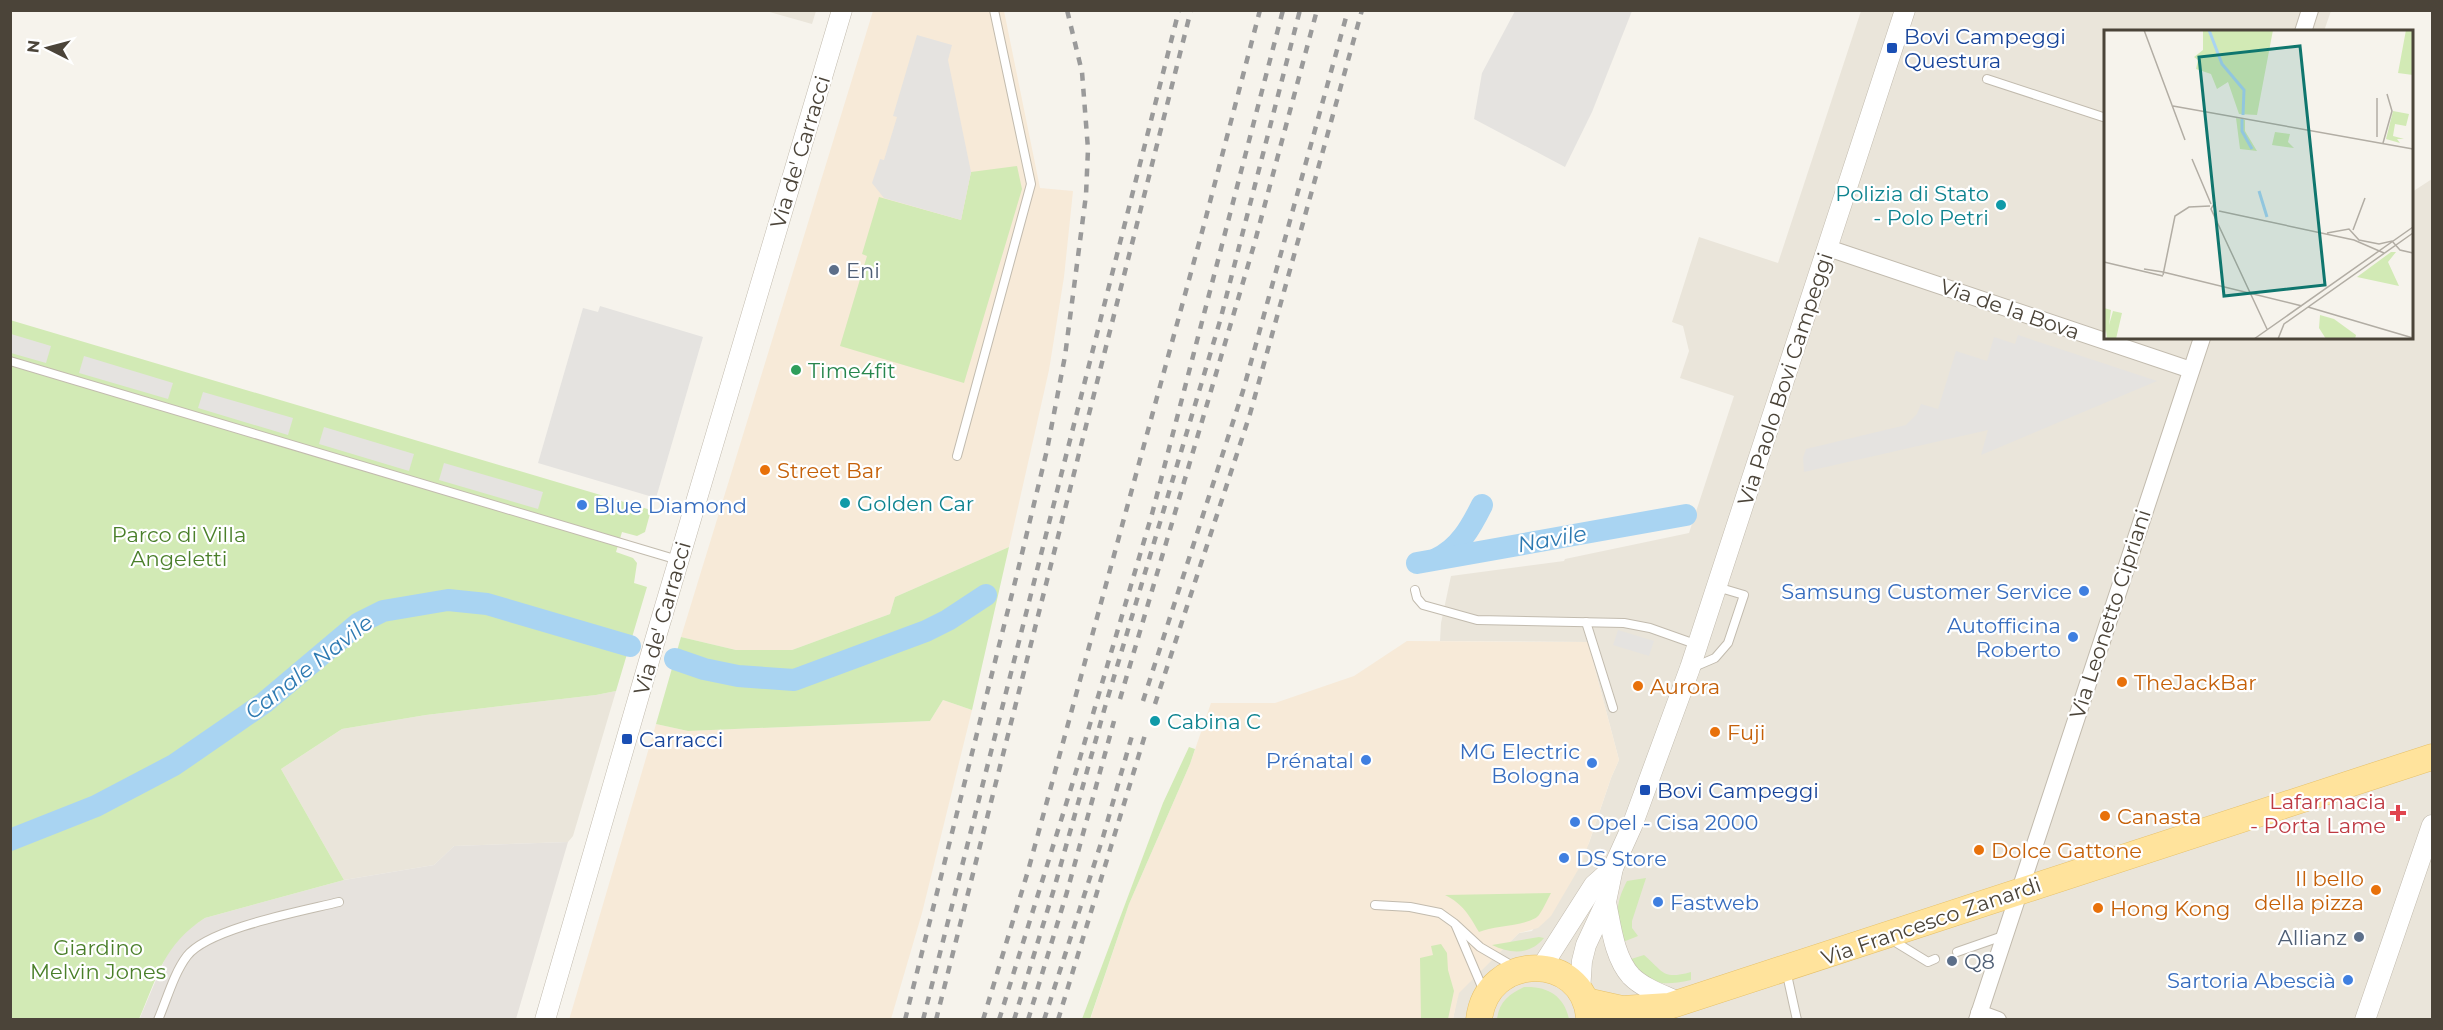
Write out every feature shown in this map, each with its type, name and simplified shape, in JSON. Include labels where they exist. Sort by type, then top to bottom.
[{"type":"main road","name":"Via Francesco Zanardi","points":[[1585,1004],[1622,1009],[1666,1009],[2018,891],[2433,757]]},
{"type":"main road","points":[[1483,1008],[1500,980],[1530,969],[1563,975],[1585,1004]]},
{"type":"street","name":"Via de' Carracci","points":[[545,1020],[678,560],[842,10]]},
{"type":"street","name":"Via Paolo Bovi Campeggi","points":[[1585,1004],[1582,961],[1586,945],[1606,902],[1613,868],[1632,826],[1698,645],[1905,10]]},
{"type":"street","points":[[2304,30],[2310,10]]},
{"type":"street","name":"Via de la Bova","points":[[1828,248],[2191,370]]},
{"type":"street","name":"Via Leonetto Cipriani","points":[[1978,1016],[2202,339]]},
{"type":"street","points":[[2365,1020],[2433,825]]},
{"type":"street","name":"Via Paolo Bovi Campeggi","points":[[1530,969],[1594,885],[1613,868]]},
{"type":"street","name":"Via Paolo Bovi Campeggi","points":[[1606,902],[1618,955],[1630,975],[1666,1009]]},
{"type":"street","points":[[1978,1016],[1998,1020]]},
{"type":"lane","points":[[957,456],[1031,184],[994,10]]},
{"type":"lane","points":[[1987,79],[2104,117]]},
{"type":"lane","points":[[10,362],[678,560]]},
{"type":"lane","points":[[1690,668],[1715,658],[1728,643],[1744,595],[1717,587]]},
{"type":"lane","points":[[1415,590],[1417,598],[1423,605],[1477,620],[1636,625],[1698,645]]},
{"type":"lane","points":[[1586,622],[1613,708]]},
{"type":"lane","points":[[158,1020],[186,957],[204,941],[339,902]]},
{"type":"lane","points":[[1375,905],[1426,909],[1440,913],[1454,922],[1480,947],[1530,969]]},
{"type":"lane","points":[[1454,922],[1483,1008]]},
{"type":"lane","points":[[1886,936],[1928,962],[1935,959]]},
{"type":"lane","points":[[1958,952],[2003,936]]},
{"type":"lane","points":[[1786,969],[1797,1020]]},
{"type":"shaded area","points":[[766,11],[816,11],[812,24]]},
{"type":"shaded area","points":[[873,11],[1004,11],[1040,188],[1073,191],[1064,277],[1049,370],[1009,547],[895,597],[890,614],[792,650],[736,650],[681,637]]},
{"type":"shaded area","points":[[1515,11],[1632,11],[1592,112],[1565,167],[1474,119],[1482,73]]},
{"type":"shaded area","points":[[1861,11],[2331,11],[2324,30],[2104,30],[2104,339],[2413,339],[2413,191],[2432,179],[2432,1019],[1453,1019],[1458,993],[1519,933],[1532,931],[1589,843],[1619,760],[1588,642],[1440,641],[1441,623],[1451,576],[1564,561],[1689,533],[1734,396],[1680,378],[1689,351],[1683,326],[1672,322],[1699,237],[1778,263]]},
{"type":"shaded area","points":[[917,35],[952,45],[948,60],[971,172],[961,220],[884,198],[872,183],[880,159],[884,160],[897,117],[893,116]]},
{"type":"shaded area","points":[[600,306],[703,337],[656,498],[538,463],[583,308],[598,312]]},
{"type":"shaded area","points":[[11,334],[51,346],[46,363],[11,353]]},
{"type":"shaded area","points":[[2018,335],[2157,381],[1981,455],[1988,430],[1804,472],[1803,458],[1806,449],[1906,425],[1917,414],[1921,404],[1938,409],[1956,351],[1987,361],[1994,337],[2015,344]]},
{"type":"shaded area","points":[[84,356],[173,383],[168,399],[79,373]]},
{"type":"shaded area","points":[[203,392],[293,418],[288,435],[198,408]]},
{"type":"shaded area","points":[[324,427],[414,454],[409,471],[319,444]]},
{"type":"shaded area","points":[[444,463],[543,492],[538,509],[439,480]]},
{"type":"shaded area","points":[[1618,630],[1654,641],[1649,656],[1613,645]]},
{"type":"shaded area","points":[[1407,641],[1588,642],[1619,760],[1582,863],[1551,916],[1538,928],[1519,933],[1459,993],[1453,1019],[1090,1020],[1129,904],[1190,764],[1211,703],[1275,703],[1354,676]]},
{"type":"shaded area","points":[[616,691],[573,836],[568,842],[454,846],[434,865],[344,880],[281,769],[342,729],[426,715]]},
{"type":"shaded area","points":[[943,700],[972,710],[922,913],[891,1019],[569,1020],[656,724],[688,731],[930,721]]},
{"type":"shaded area","points":[[568,842],[516,1019],[139,1020],[167,954],[184,932],[205,918],[344,880],[434,865],[454,846]]},
{"type":"green space","points":[[1017,166],[1022,189],[964,383],[840,346],[867,256],[862,254],[879,197],[961,220],[971,172]]},
{"type":"green space","name":"Parco di Villa Angeletti","points":[[10,320],[651,510],[645,532],[637,536],[622,532],[616,552],[633,558],[637,563],[634,583],[647,587],[616,691],[426,715],[342,729],[281,769],[344,880],[205,918],[180,939],[163,962],[139,1019],[11,1019]]},
{"type":"green space","points":[[1009,547],[972,710],[943,700],[930,721],[688,731],[656,724],[681,637],[736,650],[792,650],[890,614],[895,597]]},
{"type":"green space","points":[[1189,747],[1195,749],[1190,764],[1129,904],[1090,1019],[1082,1019],[1163,803]]},
{"type":"green space","points":[[1646,878],[1632,921],[1632,928],[1638,936],[1623,942],[1618,917],[1620,897],[1627,881]]},
{"type":"green space","points":[[1551,893],[1541,912],[1534,919],[1479,932],[1461,906],[1445,895]]},
{"type":"green space","points":[[1544,938],[1533,948],[1526,950],[1506,950],[1492,945]]},
{"type":"green space","points":[[1441,944],[1447,953],[1448,970],[1454,991],[1448,1019],[1421,1019],[1420,958],[1433,955],[1431,946]]},
{"type":"green space","points":[[1644,955],[1669,975],[1691,972],[1691,980],[1663,983],[1649,979],[1628,960]]},
{"type":"green space","points":[[1524,987],[1540,988],[1554,994],[1563,1004],[1569,1019],[1497,1019],[1506,999]]},
{"type":"waterway","points":[[1436,559],[1458,543],[1469,529],[1482,505]]},
{"type":"waterway","name":"Navile","points":[[1417,563],[1686,515]]},
{"type":"waterway","name":"Canale Navile","points":[[675,659],[704,669],[738,676],[794,680],[926,631],[948,620],[986,595]]},
{"type":"waterway","name":"Canale Navile","points":[[10,840],[96,806],[174,765],[264,703],[359,623],[383,611],[448,600],[487,604],[630,646]]},
{"type":"railway","points":[[905,1020],[1047,450],[1065,356],[1086,195],[1088,149],[1082,72],[1067,10]]},
{"type":"railway","points":[[923,1020],[1179,10]]},
{"type":"railway","points":[[936,1020],[1191,10]]},
{"type":"railway","points":[[983,1020],[1028,871],[1260,10]]},
{"type":"railway","points":[[999,1020],[1072,785],[1152,514],[1283,10]]},
{"type":"railway","points":[[1014,1020],[1220,321],[1300,10]]},
{"type":"railway","points":[[1120,699],[1254,245],[1317,10]]},
{"type":"railway","points":[[1143,701],[1243,391],[1348,10]]},
{"type":"railway","points":[[1155,704],[1250,414],[1362,10]]},
{"type":"railway","points":[[1028,1020],[1067,892],[1114,721]]},
{"type":"railway","points":[[1044,1020],[1103,837],[1133,732]]},
{"type":"railway","points":[[1058,1020],[1145,735]]},
{"type":"place","name":"Bovi Campeggi Questura","points":[[1892,48]]},
{"type":"place","name":"Polizia di Stato - Polo Petri","points":[[2001,205]]},
{"type":"place","name":"Eni","points":[[834,270]]},
{"type":"place","name":"Time4fit","points":[[796,370]]},
{"type":"place","name":"Street Bar","points":[[765,470]]},
{"type":"place","name":"Golden Car","points":[[845,503]]},
{"type":"place","name":"Blue Diamond","points":[[582,505]]},
{"type":"place","name":"Samsung Customer Service","points":[[2084,591]]},
{"type":"place","name":"Autofficina Roberto","points":[[2073,637]]},
{"type":"place","name":"TheJackBar","points":[[2122,682]]},
{"type":"place","name":"Aurora","points":[[1638,686]]},
{"type":"place","name":"Cabina C","points":[[1155,721]]},
{"type":"place","name":"Fuji","points":[[1715,732]]},
{"type":"place","name":"Carracci","points":[[627,739]]},
{"type":"place","name":"Prénatal","points":[[1366,760]]},
{"type":"place","name":"MG Electric Bologna","points":[[1592,763]]},
{"type":"place","name":"Bovi Campeggi","points":[[1645,790]]},
{"type":"place","name":"Lafarmacia - Porta Lame","points":[[2398,813]]},
{"type":"place","name":"Canasta","points":[[2105,816]]},
{"type":"place","name":"Opel - Cisa 2000","points":[[1575,822]]},
{"type":"place","name":"Dolce Gattone","points":[[1979,850]]},
{"type":"place","name":"DS Store","points":[[1564,858]]},
{"type":"place","name":"Il bello della pizza","points":[[2376,890]]},
{"type":"place","name":"Fastweb","points":[[1658,902]]},
{"type":"place","name":"Hong Kong","points":[[2098,908]]},
{"type":"place","name":"Allianz","points":[[2359,937]]},
{"type":"place","name":"Q8","points":[[1952,961]]},
{"type":"place","name":"Sartoria Abescià","points":[[2348,980]]},
{"type":"park label","name":"Giardino Melvin Jones","points":[[98,959]]}]
